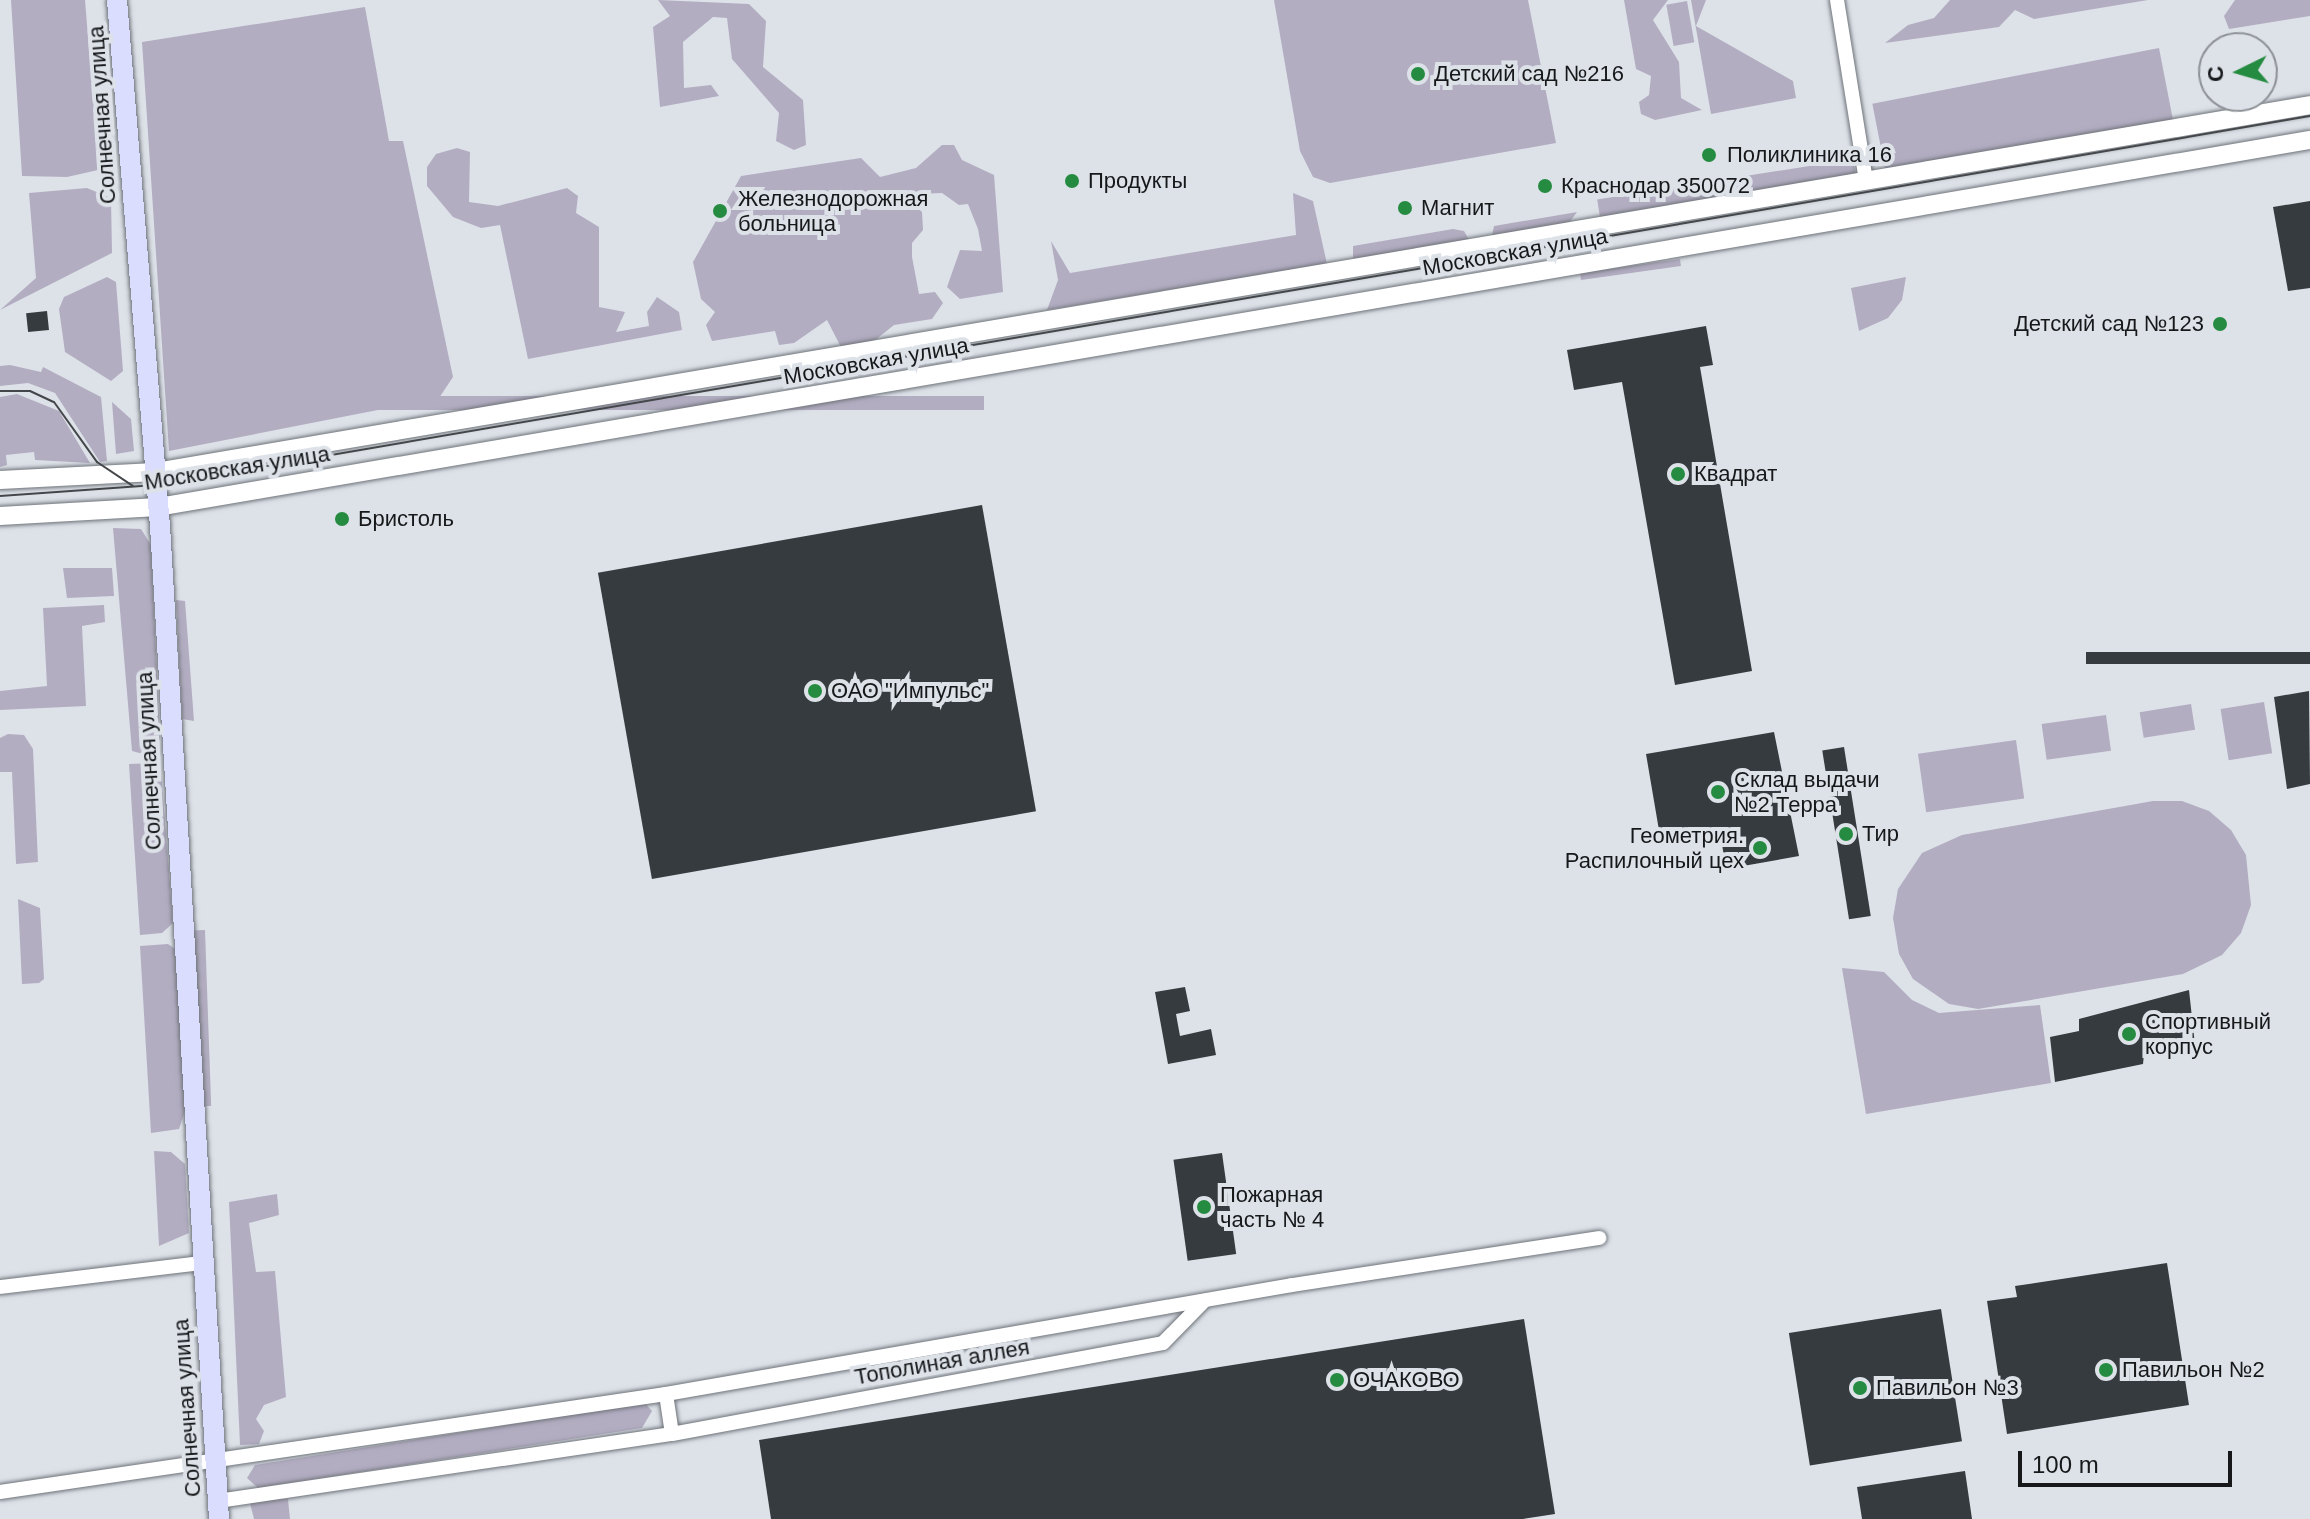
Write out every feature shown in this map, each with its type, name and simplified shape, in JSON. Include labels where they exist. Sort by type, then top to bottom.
[{"type":"main road","name":"Солнечная улица","points":[[117,0],[158,507],[218,1510]]},
{"type":"street","points":[[1837,0],[1866,181]]},
{"type":"street","name":"Московская улица","points":[[0,480],[155,472],[2310,105]]},
{"type":"street","name":"Московская улица","points":[[0,516],[158,507],[2310,140]]},
{"type":"street","points":[[1987,160],[1991,196]]},
{"type":"street","points":[[1779,196],[1784,231]]},
{"type":"street","points":[[1752,200],[1757,236]]},
{"type":"street","points":[[1357,267],[1362,303]]},
{"type":"street","points":[[1331,272],[1336,307]]},
{"type":"street","points":[[465,419],[470,455]]},
{"type":"street","points":[[436,424],[441,459]]},
{"type":"street","name":"Тополиная аллея","points":[[0,1492],[215,1459],[258,1458],[666,1394],[1204,1301],[1599,1238]]},
{"type":"street","points":[[0,1287],[201,1263]]},
{"type":"street","name":"Тополиная аллея","points":[[218,1510],[672,1434],[1163,1343],[1204,1301]]},
{"type":"street","points":[[666,1394],[672,1434]]},
{"type":"shaded area","points":[[11,0],[85,0],[98,160],[108,160],[107,168],[67,177],[22,176]]},
{"type":"shaded area","points":[[658,0],[749,4],[766,21],[763,67],[803,100],[806,145],[794,150],[776,141],[779,113],[732,59],[727,18],[713,17],[683,42],[684,88],[711,85],[719,96],[660,107],[653,27],[670,16]]},
{"type":"shaded area","name":"Детский сад №216","points":[[1274,0],[1528,0],[1556,143],[1330,183],[1313,177],[1300,151]]},
{"type":"shaded area","points":[[1624,0],[1668,0],[1653,20],[1679,62],[1681,98],[1702,110],[1655,120],[1641,114],[1639,102],[1649,95],[1651,76],[1636,69]]},
{"type":"shaded area","points":[[1691,0],[1706,0],[1696,26],[1793,81],[1796,98],[1711,114]]},
{"type":"shaded area","points":[[1950,0],[2148,0],[2034,19],[2015,10],[1999,27],[1885,43],[1908,25],[1934,18]]},
{"type":"shaded area","points":[[2235,0],[2310,0],[2310,16],[2229,29],[2224,16]]},
{"type":"shaded area","points":[[1687,1],[1694,42],[1674,46],[1666,5]]},
{"type":"shaded area","points":[[365,7],[389,141],[403,141],[453,377],[439,398],[169,451],[142,42]]},
{"type":"shaded area","points":[[2159,48],[2173,122],[1887,177],[1872,104]]},
{"type":"shaded area","points":[[942,145],[954,145],[962,160],[994,175],[1003,292],[960,299],[947,287],[960,250],[982,251],[978,229],[968,204],[959,205],[942,193],[918,194],[911,202],[922,212],[923,230],[912,243],[912,257],[919,294],[935,292],[943,303],[932,319],[894,325],[874,341],[842,349],[827,320],[794,343],[779,345],[775,331],[712,341],[706,325],[715,312],[701,299],[693,262],[741,176],[861,158],[880,177],[916,168]]},
{"type":"shaded area","points":[[457,148],[470,152],[469,202],[498,206],[567,188],[578,196],[576,213],[599,227],[599,307],[625,312],[616,332],[649,326],[647,312],[657,297],[679,312],[682,330],[528,359],[500,225],[481,228],[453,217],[427,186],[427,167],[436,154]]},
{"type":"shaded area","points":[[1853,159],[1856,178],[1600,218],[1597,200]]},
{"type":"shaded area","points":[[87,188],[111,198],[112,253],[0,310],[36,278],[29,193]]},
{"type":"shaded area","points":[[1293,193],[1313,201],[1327,264],[1047,310],[1058,280],[1051,241],[1070,273],[1296,235]]},
{"type":"shaded area","points":[[1577,212],[1567,226],[1491,240],[1494,226]]},
{"type":"shaded area","points":[[1453,229],[1464,231],[1471,243],[1353,260],[1353,246]]},
{"type":"shaded area","points":[[1680,259],[1681,266],[1581,280],[1580,273]]},
{"type":"shaded area","points":[[107,277],[116,282],[123,371],[111,381],[65,352],[59,309],[64,297]]},
{"type":"shaded area","points":[[1906,277],[1902,300],[1888,318],[1859,331],[1851,288]]},
{"type":"shaded area","points":[[10,365],[41,372],[43,367],[101,397],[107,461],[100,462],[55,393],[28,383],[0,386],[0,366]]},
{"type":"shaded area","points":[[17,394],[59,411],[90,463],[35,460],[34,452],[6,455],[7,465],[0,467],[0,397]]},
{"type":"shaded area","points":[[230,396],[984,396],[984,410],[230,410]]},
{"type":"shaded area","points":[[112,402],[131,419],[134,451],[116,454]]},
{"type":"shaded area","points":[[113,528],[141,529],[151,545],[160,739],[147,755],[132,751]]},
{"type":"shaded area","points":[[63,568],[112,568],[114,596],[67,598]]},
{"type":"shaded area","points":[[176,600],[185,601],[194,721],[182,719]]},
{"type":"shaded area","points":[[104,605],[105,622],[82,626],[86,706],[0,710],[0,691],[47,686],[43,608]]},
{"type":"shaded area","points":[[2264,702],[2272,753],[2229,760],[2221,709]]},
{"type":"shaded area","points":[[2191,704],[2195,730],[2144,738],[2140,712]]},
{"type":"shaded area","points":[[2106,715],[2111,751],[2047,760],[2042,724]]},
{"type":"shaded area","points":[[8,734],[24,735],[33,749],[38,862],[16,864],[12,772],[0,772],[0,738]]},
{"type":"shaded area","points":[[2016,740],[2024,798],[1926,812],[1918,754]]},
{"type":"shaded area","points":[[155,763],[161,771],[173,923],[162,933],[140,935],[129,764]]},
{"type":"shaded area","points":[[2153,801],[2182,801],[2209,811],[2231,830],[2246,855],[2251,905],[2241,933],[2222,955],[2183,974],[1978,1009],[1949,1004],[1913,979],[1899,954],[1893,918],[1898,889],[1922,853],[1962,835]]},
{"type":"shaded area","points":[[18,899],[40,908],[44,979],[39,983],[22,984]]},
{"type":"shaded area","points":[[192,930],[205,930],[211,1106],[198,1106]]},
{"type":"shaded area","points":[[168,944],[175,949],[186,1108],[179,1129],[151,1133],[140,946]]},
{"type":"shaded area","points":[[1842,968],[1884,972],[1912,1000],[1939,1013],[2040,1005],[2051,1083],[1866,1114]]},
{"type":"shaded area","points":[[154,1151],[171,1152],[185,1164],[189,1233],[159,1246]]},
{"type":"shaded area","points":[[277,1194],[279,1215],[249,1223],[256,1272],[275,1271],[286,1397],[264,1405],[256,1419],[264,1431],[259,1444],[240,1445],[229,1202]]},
{"type":"shaded area","points":[[645,1403],[652,1411],[642,1428],[258,1488],[247,1478],[255,1465]]},
{"type":"shaded area","points":[[255,1499],[288,1499],[290,1519],[254,1519],[250,1503]]},
{"type":"building","points":[[2310,201],[2310,288],[2288,291],[2273,207]]},
{"type":"building","points":[[47,311],[49,330],[28,332],[26,313]]},
{"type":"building","name":"Квадрат","points":[[1706,326],[1713,365],[1700,367],[1752,671],[1675,685],[1622,382],[1574,390],[1567,350]]},
{"type":"building","name":"ОАО \"Импульс\"","points":[[982,505],[1036,811],[652,879],[598,573]]},
{"type":"building","points":[[2086,652],[2310,652],[2310,664],[2086,664]]},
{"type":"building","points":[[2309,691],[2310,784],[2287,789],[2274,697]]},
{"type":"building","name":"Склад выдачи №2 Терра","points":[[1774,732],[1799,856],[1726,869],[1720,832],[1661,842],[1646,754]]},
{"type":"building","name":"Тир","points":[[1844,747],[1871,916],[1849,919],[1822,750]]},
{"type":"building","points":[[1185,987],[1190,1011],[1176,1014],[1180,1036],[1211,1029],[1216,1055],[1168,1064],[1155,992]]},
{"type":"building","name":"Спортивный корпус","points":[[2189,990],[2195,1045],[2144,1054],[2143,1064],[2055,1082],[2050,1037],[2079,1031],[2079,1019]]},
{"type":"building","name":"Пожарная часть № 4","points":[[1222,1153],[1236,1254],[1188,1261],[1173,1160]]},
{"type":"building","name":"Павильон №2","points":[[2167,1263],[2189,1405],[2007,1434],[1987,1301],[2017,1297],[2015,1286]]},
{"type":"building","name":"Павильон №3","points":[[1941,1309],[1962,1441],[1810,1465],[1789,1333]]},
{"type":"building","name":"ОЧАКОВО","points":[[1524,1319],[1555,1514],[1523,1519],[771,1519],[759,1440]]},
{"type":"building","points":[[1965,1471],[1972,1519],[1862,1519],[1857,1487]]},
{"type":"tram line","points":[[0,496],[156,485],[2310,116]]},
{"type":"tram line","points":[[0,391],[30,391],[54,402],[97,462],[133,486]]},
{"type":"place","name":"Детский сад №216","points":[[1418,74]]},
{"type":"place","name":"Поликлиника 16","points":[[1709,155]]},
{"type":"place","name":"Продукты","points":[[1072,181]]},
{"type":"place","name":"Краснодар 350072","points":[[1545,186]]},
{"type":"place","name":"Магнит","points":[[1405,208]]},
{"type":"place","name":"Железнодорожная больница","points":[[720,211]]},
{"type":"place","name":"Детский сад №123","points":[[2220,324]]},
{"type":"place","name":"Квадрат","points":[[1678,474]]},
{"type":"place","name":"Бристоль","points":[[342,519]]},
{"type":"place","name":"ОАО \"Импульс\"","points":[[815,691]]},
{"type":"place","name":"Склад выдачи №2 Терра","points":[[1718,792]]},
{"type":"place","name":"Тир","points":[[1846,834]]},
{"type":"place","name":"Геометрия. Распилочный цех","points":[[1760,848]]},
{"type":"place","name":"Спортивный корпус","points":[[2129,1034]]},
{"type":"place","name":"Пожарная часть № 4","points":[[1204,1207]]},
{"type":"place","name":"Павильон №2","points":[[2106,1370]]},
{"type":"place","name":"ОЧАКОВО","points":[[1337,1380]]},
{"type":"place","name":"Павильон №3","points":[[1860,1388]]}]
